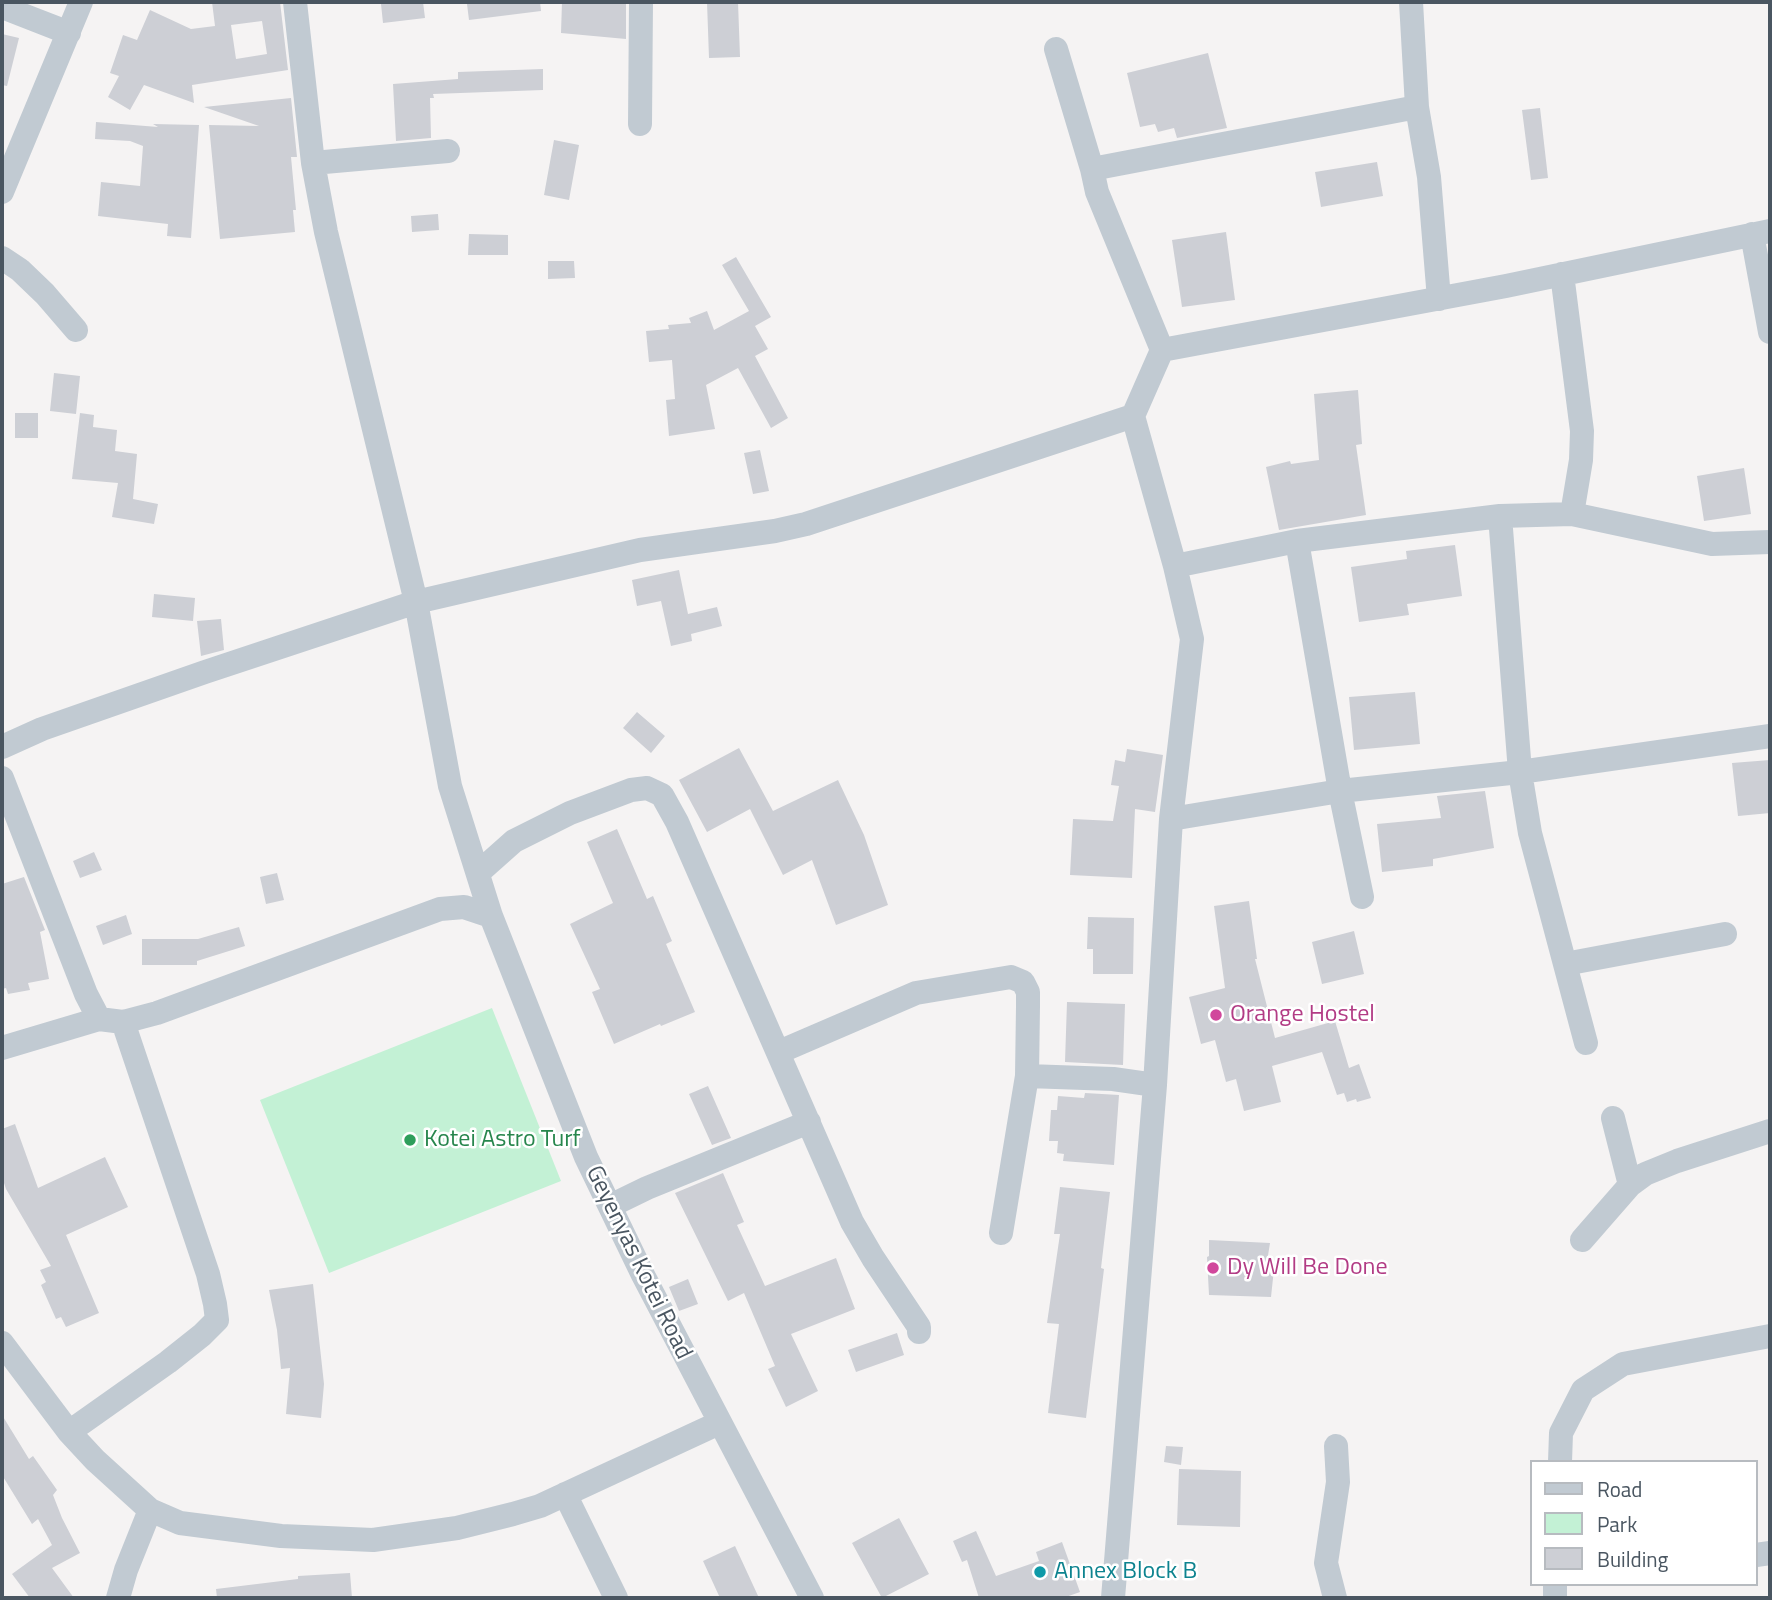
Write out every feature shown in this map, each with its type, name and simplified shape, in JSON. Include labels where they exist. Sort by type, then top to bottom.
[{"type":"street","points":[[2,192],[81,2]]},
{"type":"street","name":"Geyenyas Kotei Road","points":[[295,2],[313,163],[326,232],[416,602],[450,786],[491,916],[586,1157],[719,1423],[755,1486],[811,1598]]},
{"type":"street","points":[[640,124],[641,2]]},
{"type":"street","points":[[1411,2],[1417,107],[1429,177],[1439,299]]},
{"type":"street","points":[[2,7],[69,33]]},
{"type":"street","points":[[1056,49],[1097,192],[1162,350],[1133,416],[1175,566],[1192,639],[1171,820],[1155,1085],[1113,1598]]},
{"type":"street","points":[[1091,169],[1417,107]]},
{"type":"street","points":[[313,163],[448,150]]},
{"type":"street","points":[[1162,350],[1562,275],[1761,232],[1770,332]]},
{"type":"street","points":[[2,258],[20,270],[45,294],[76,330]]},
{"type":"street","points":[[1562,275],[1582,431],[1581,460],[1572,514]]},
{"type":"street","points":[[2,747],[43,729],[192,676],[416,602],[640,550],[775,531],[806,524],[1133,416]]},
{"type":"street","points":[[1175,566],[1297,541],[1500,516],[1572,514],[1712,544],[1770,545]]},
{"type":"street","points":[[1500,516],[1520,772],[1530,833],[1586,1043]]},
{"type":"street","points":[[1297,541],[1340,791],[1362,897]]},
{"type":"street","points":[[1171,820],[1340,791],[1520,772],[1770,736]]},
{"type":"street","points":[[2,778],[86,994],[111,1020],[208,1274],[217,1320],[168,1362],[69,1432]]},
{"type":"street","points":[[478,873],[514,841],[570,813],[631,790],[647,788],[662,795],[677,822],[852,1222],[919,1327],[919,1332]]},
{"type":"street","points":[[2,1048],[111,1020],[157,1013],[440,909],[464,907],[491,916]]},
{"type":"street","points":[[1565,964],[1726,934]]},
{"type":"street","points":[[779,1052],[916,993],[1011,977],[1023,982],[1028,992],[1027,1076],[1001,1233]]},
{"type":"street","points":[[1027,1076],[1114,1079],[1155,1085]]},
{"type":"street","points":[[1613,1118],[1630,1185]]},
{"type":"street","points":[[610,1206],[647,1188],[809,1122]]},
{"type":"street","points":[[1582,1240],[1630,1185],[1657,1168],[1770,1131]]},
{"type":"street","points":[[1560,1460],[1561,1433],[1583,1391],[1623,1364],[1770,1336]]},
{"type":"street","points":[[2,1343],[69,1432],[95,1460],[150,1510],[180,1523],[281,1536],[373,1540],[457,1528],[491,1520],[540,1506],[719,1423]]},
{"type":"street","points":[[1335,1598],[1326,1563],[1338,1482],[1336,1446]]},
{"type":"street","points":[[565,1494],[616,1598]]},
{"type":"street","points":[[118,1598],[150,1510]]},
{"type":"green space","name":"Kotei Astro Turf","points":[[492,1008],[561,1181],[329,1273],[260,1100]]},
{"type":"building","points":[[212,2],[280,2],[288,70],[192,85],[194,103],[144,85],[130,110],[108,97],[119,76],[110,73],[123,35],[137,40],[150,10],[191,29],[215,26]],"holes":[[[262,21],[267,54],[236,59],[231,25]]]},
{"type":"building","points":[[423,2],[425,18],[383,23],[381,4]]},
{"type":"building","points":[[540,2],[541,11],[469,20],[467,4]]},
{"type":"building","points":[[562,2],[626,2],[626,39],[561,33]]},
{"type":"building","points":[[707,2],[738,2],[740,57],[709,58]]},
{"type":"building","points":[[2,34],[19,38],[7,86],[2,85]]},
{"type":"building","points":[[1208,53],[1227,128],[1177,138],[1174,128],[1158,132],[1155,124],[1140,127],[1127,73]]},
{"type":"building","points":[[543,69],[543,90],[433,94],[434,98],[430,98],[431,138],[396,141],[393,84],[458,79],[458,72]]},
{"type":"building","points":[[291,98],[297,157],[291,157],[296,210],[293,210],[295,232],[220,239],[209,125],[259,126],[204,107]]},
{"type":"building","points":[[1540,108],[1548,178],[1531,180],[1522,110]]},
{"type":"building","points":[[96,122],[158,127],[153,124],[199,125],[191,238],[167,236],[168,224],[98,216],[101,182],[140,186],[143,146],[130,141],[95,139]]},
{"type":"building","points":[[554,140],[579,145],[569,200],[544,195]]},
{"type":"building","points":[[1377,162],[1383,196],[1321,207],[1315,172]]},
{"type":"building","points":[[438,214],[439,230],[412,232],[411,216]]},
{"type":"building","points":[[1226,232],[1235,300],[1182,307],[1172,240]]},
{"type":"building","points":[[469,234],[508,235],[508,255],[468,255]]},
{"type":"building","points":[[736,257],[771,317],[755,326],[768,349],[755,356],[788,418],[771,428],[738,368],[706,385],[715,429],[669,436],[666,400],[675,399],[672,360],[649,362],[646,331],[691,323],[689,318],[707,311],[714,330],[749,311],[722,265]]},
{"type":"building","points":[[548,261],[574,261],[575,278],[548,279]]},
{"type":"building","points":[[54,373],[80,376],[76,414],[50,411]]},
{"type":"building","points":[[1358,390],[1362,444],[1356,445],[1366,515],[1279,530],[1266,467],[1290,461],[1291,464],[1319,460],[1314,394]]},
{"type":"building","points":[[15,413],[38,413],[38,438],[15,438]]},
{"type":"building","points":[[80,413],[94,415],[93,427],[117,430],[115,451],[137,454],[133,499],[158,504],[154,524],[112,517],[118,483],[72,479]]},
{"type":"building","points":[[760,450],[769,491],[753,494],[744,453]]},
{"type":"building","points":[[1744,468],[1751,514],[1704,521],[1697,476]]},
{"type":"building","points":[[1455,545],[1462,596],[1407,604],[1409,615],[1359,622],[1351,567],[1407,559],[1406,551]]},
{"type":"building","points":[[679,570],[688,614],[717,607],[722,626],[691,634],[692,641],[671,646],[661,601],[637,606],[632,580]]},
{"type":"building","points":[[154,594],[195,598],[193,621],[152,617]]},
{"type":"building","points":[[221,619],[224,650],[201,656],[197,621]]},
{"type":"building","points":[[1415,692],[1420,744],[1354,750],[1349,697]]},
{"type":"building","points":[[637,712],[665,736],[651,753],[623,728]]},
{"type":"building","points":[[739,748],[773,811],[838,780],[864,835],[888,905],[836,925],[812,860],[783,875],[750,809],[707,832],[679,780]]},
{"type":"building","points":[[1127,749],[1163,755],[1155,812],[1135,809],[1132,878],[1070,875],[1073,819],[1113,821],[1119,786],[1111,785],[1115,760],[1125,762]]},
{"type":"building","points":[[1770,760],[1770,813],[1738,816],[1732,763]]},
{"type":"building","points":[[1485,791],[1494,848],[1433,859],[1433,866],[1382,872],[1377,824],[1441,818],[1437,796]]},
{"type":"building","points":[[617,829],[647,899],[653,896],[672,941],[666,944],[695,1012],[614,1044],[592,992],[600,989],[570,924],[613,903],[587,842]]},
{"type":"building","points":[[94,852],[102,870],[80,878],[73,861]]},
{"type":"building","points":[[277,873],[284,900],[266,904],[260,877]]},
{"type":"building","points":[[24,877],[45,930],[40,932],[49,979],[28,983],[30,990],[8,994],[6,988],[2,989],[2,884]]},
{"type":"building","points":[[1249,901],[1255,959],[1275,1038],[1335,1021],[1349,1068],[1359,1064],[1371,1098],[1347,1102],[1344,1093],[1337,1095],[1322,1052],[1272,1066],[1281,1102],[1244,1111],[1236,1079],[1226,1082],[1215,1040],[1201,1044],[1189,997],[1225,988],[1214,906]]},
{"type":"building","points":[[126,915],[132,934],[103,945],[96,926]]},
{"type":"building","points":[[1088,917],[1134,918],[1133,974],[1093,974],[1093,949],[1087,949]]},
{"type":"building","points":[[239,927],[245,946],[197,961],[197,965],[142,965],[142,939],[198,939]]},
{"type":"building","points":[[1354,931],[1364,974],[1322,984],[1312,942]]},
{"type":"building","points":[[1067,1002],[1125,1004],[1123,1065],[1065,1062]]},
{"type":"building","points":[[708,1086],[731,1138],[712,1145],[689,1094]]},
{"type":"building","points":[[1085,1093],[1119,1095],[1114,1165],[1063,1161],[1064,1154],[1057,1153],[1058,1141],[1049,1141],[1051,1110],[1057,1110],[1058,1096],[1084,1098]]},
{"type":"building","points":[[15,1124],[38,1188],[105,1157],[128,1207],[66,1235],[99,1313],[66,1327],[61,1317],[56,1319],[41,1285],[46,1282],[40,1270],[51,1266],[6,1189],[2,1177],[2,1129]]},
{"type":"building","points":[[723,1173],[744,1222],[737,1225],[765,1286],[836,1258],[855,1309],[791,1334],[818,1391],[786,1407],[768,1369],[775,1366],[744,1293],[728,1301],[675,1193]]},
{"type":"building","points":[[1060,1187],[1110,1192],[1101,1268],[1104,1269],[1086,1418],[1048,1413],[1059,1324],[1047,1323],[1060,1234],[1054,1234]]},
{"type":"building","points":[[1209,1240],[1270,1243],[1266,1268],[1274,1269],[1271,1297],[1209,1295]]},
{"type":"building","points":[[688,1279],[698,1304],[679,1311],[669,1287]]},
{"type":"building","points":[[313,1284],[324,1384],[321,1418],[286,1414],[290,1368],[281,1369],[269,1290]]},
{"type":"building","points":[[897,1333],[904,1355],[856,1372],[848,1350]]},
{"type":"building","points":[[2,1415],[29,1459],[33,1456],[57,1490],[53,1495],[80,1553],[52,1568],[74,1598],[30,1598],[12,1574],[52,1545],[38,1519],[32,1524],[2,1475]]},
{"type":"building","points":[[1166,1446],[1183,1447],[1181,1465],[1164,1462]]},
{"type":"building","points":[[1179,1469],[1241,1471],[1240,1527],[1177,1525]]},
{"type":"building","points":[[899,1518],[929,1574],[882,1598],[852,1543]]},
{"type":"building","name":"Annex Block B","points":[[976,1531],[996,1576],[1039,1561],[1036,1552],[1062,1542],[1080,1592],[1063,1598],[979,1598],[967,1560],[962,1562],[953,1541]]},
{"type":"building","points":[[735,1546],[759,1598],[720,1598],[703,1561]]},
{"type":"building","points":[[350,1573],[352,1598],[217,1598],[216,1589],[298,1579],[298,1576]]},
{"type":"place","name":"Orange Hostel","points":[[1216,1015]]},
{"type":"place","name":"Kotei Astro Turf","points":[[410,1140]]},
{"type":"place","name":"Dy Will Be Done","points":[[1213,1268]]},
{"type":"place","name":"Annex Block B","points":[[1040,1572]]}]
